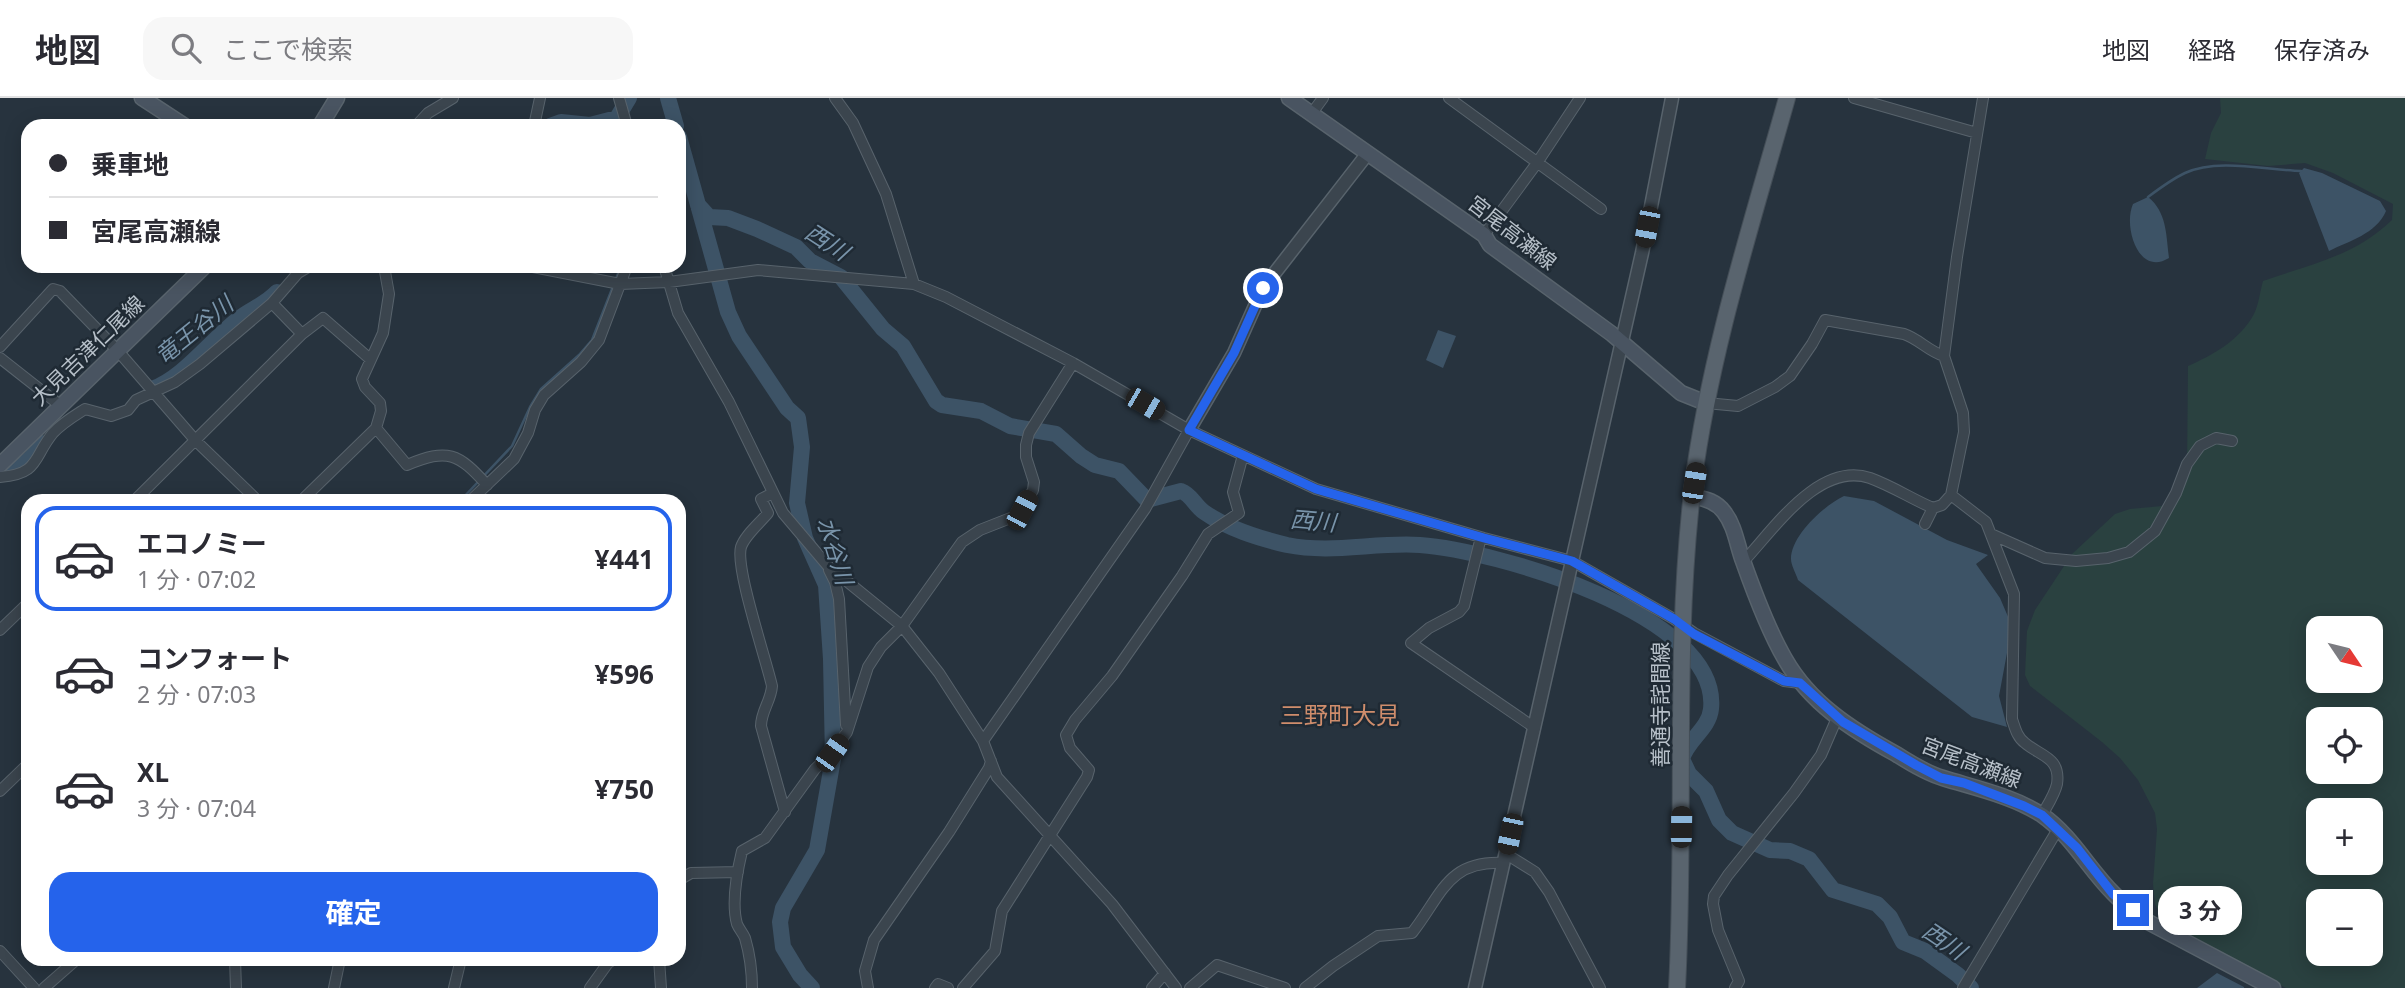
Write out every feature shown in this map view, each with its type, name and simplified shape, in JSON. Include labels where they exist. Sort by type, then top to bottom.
[{"type":"main road","points":[[142,98],[174,119]]},
{"type":"main road","points":[[324,119],[337,98]]},
{"type":"main road","name":"宮尾高瀬線","points":[[1289,98],[1483,236],[1490,245],[1621,342],[1681,393],[1706,403]]},
{"type":"main road","name":"善通寺詫間線","points":[[1677,988],[1682,625],[1692,496],[1718,346],[1787,98]]},
{"type":"main road","name":"大見吉津仁尾線","points":[[0,465],[198,273]]},
{"type":"main road","name":"宮尾高瀬線","points":[[1692,496],[1716,503],[1725,513],[1732,524],[1743,562],[1783,656],[1800,683],[1837,718],[1941,778],[1964,783],[2042,815],[2077,848],[2113,894],[2150,923],[2273,988]]},
{"type":"street","points":[[422,119],[453,98]]},
{"type":"street","points":[[536,119],[540,98]]},
{"type":"street","points":[[835,98],[853,123],[886,194],[914,284]]},
{"type":"street","points":[[1312,113],[1323,98]]},
{"type":"street","points":[[1449,98],[1601,209]]},
{"type":"street","points":[[1483,236],[1537,163],[1580,98]]},
{"type":"street","points":[[1475,988],[1642,253],[1672,98]]},
{"type":"street","points":[[1854,98],[1977,133]]},
{"type":"street","points":[[1743,562],[1803,497],[1827,480],[1847,475],[1868,477],[1933,508],[1942,505],[1951,495],[1964,432],[1963,413],[1944,356],[1983,98]]},
{"type":"street","points":[[619,101],[624,119]]},
{"type":"street","points":[[983,741],[1145,509],[1234,353],[1263,288],[1368,153]]},
{"type":"street","points":[[565,273],[617,283],[669,282],[758,270],[914,284],[946,297],[1073,363],[1189,430],[1316,489],[1572,561],[1784,681],[1800,683]]},
{"type":"street","points":[[0,477],[16,475],[33,466],[52,434],[85,409],[111,416],[121,414],[151,390],[175,383],[272,303],[298,273]]},
{"type":"street","points":[[308,494],[376,428],[382,411],[380,403],[365,387],[362,379],[383,333],[389,294],[385,273]]},
{"type":"street","points":[[475,494],[484,481],[514,459],[528,433],[535,410],[544,396],[581,362],[599,340],[617,283],[623,273]]},
{"type":"street","points":[[666,273],[678,313],[729,402],[783,513],[827,565],[902,626],[939,673],[983,741],[998,777],[1112,904],[1176,988]]},
{"type":"street","points":[[0,347],[53,289],[60,291],[118,351],[196,441],[251,494]]},
{"type":"street","points":[[272,303],[302,334]]},
{"type":"street","points":[[141,494],[302,334],[323,318],[370,359]]},
{"type":"street","points":[[1706,403],[1738,405],[1775,387],[1790,376],[1825,320],[1904,334],[1944,356]]},
{"type":"street","points":[[0,358],[61,406]]},
{"type":"street","points":[[752,988],[752,969],[735,910],[738,872],[743,851],[765,838],[815,769],[832,753],[847,732],[868,667],[881,647],[902,626],[962,542],[980,530],[1013,517],[1022,510],[1033,490],[1034,482],[1026,457],[1029,433],[1073,363]]},
{"type":"street","points":[[376,428],[407,465],[443,454],[457,456],[484,481]]},
{"type":"street","points":[[1991,534],[2045,558],[2076,561],[2108,558],[2129,552],[2155,531],[2187,464],[2200,446],[2211,439],[2232,441]]},
{"type":"street","points":[[963,988],[995,951],[1002,911],[1090,770],[1070,748],[1066,735],[1075,720],[1112,676],[1208,534],[1239,513],[1233,492],[1243,455]]},
{"type":"street","points":[[773,493],[761,499],[768,513],[743,544],[740,556],[744,583],[772,686],[771,697],[761,718],[761,726],[785,812]]},
{"type":"street","points":[[1951,495],[1986,522],[2014,594],[2012,719],[2016,733],[2025,743],[2049,757],[2056,771],[2057,786],[2042,815]]},
{"type":"street","points":[[1925,524],[1933,508]]},
{"type":"street","points":[[1482,537],[1464,606],[1411,643],[1535,728]]},
{"type":"street","points":[[827,565],[839,599],[847,732]]},
{"type":"street","points":[[0,630],[21,610]]},
{"type":"street","points":[[1735,988],[1739,981],[1718,930],[1714,896],[1821,755],[1837,718]]},
{"type":"street","points":[[868,988],[865,971],[874,940],[949,832],[991,761]]},
{"type":"street","points":[[0,791],[21,771]]},
{"type":"street","points":[[1963,988],[2058,829]]},
{"type":"street","points":[[1305,988],[1378,936],[1412,933],[1452,876],[1467,867],[1505,858],[1535,872],[1549,892],[1600,988]]},
{"type":"street","points":[[686,876],[691,873],[738,872]]},
{"type":"street","points":[[0,951],[34,988]]},
{"type":"street","points":[[1190,988],[1217,965],[1285,988]]},
{"type":"street","points":[[44,988],[69,966]]},
{"type":"street","points":[[235,966],[236,988]]},
{"type":"street","points":[[334,988],[339,966]]},
{"type":"street","points":[[454,988],[459,966]]},
{"type":"street","points":[[590,988],[606,966]]},
{"type":"street","points":[[659,966],[661,988]]},
{"type":"street","points":[[1152,988],[1165,973]]},
{"type":"street","points":[[935,988],[938,984],[948,988]]},
{"type":"green space","points":[[2220,98],[2405,98],[2405,988],[2286,988],[2176,931],[2160,915],[2155,904],[2155,813],[2138,780],[2102,742],[2030,686],[2025,675],[2027,631],[2035,610],[2072,554],[2115,514],[2130,509],[2162,506],[2172,501],[2187,473],[2188,366],[2216,352],[2241,332],[2256,310],[2263,281],[2348,251],[2392,220],[2393,204],[2333,173],[2305,163],[2268,166],[2205,159],[2211,133],[2221,113]]},
{"type":"water","points":[[2304,168],[2322,173],[2380,201],[2386,211],[2382,219],[2361,236],[2329,251],[2299,173]]},
{"type":"water","points":[[2148,197],[2159,210],[2166,233],[2169,258],[2158,262],[2149,261],[2141,255],[2132,236],[2130,224],[2133,204]]},
{"type":"water","points":[[1438,330],[1456,336],[1443,368],[1426,360]]},
{"type":"water","points":[[1844,496],[1874,501],[1947,540],[1988,555],[1976,564],[2000,598],[2012,626],[1999,696],[2007,727],[1972,717],[1798,580],[1791,559],[1797,540],[1810,522]]},
{"type":"water","points":[[2217,973],[2244,987],[2244,988],[2197,988]]},
{"type":"waterway","name":"竜王谷川","points":[[613,119],[617,118],[629,98]]},
{"type":"waterway","name":"水谷川","points":[[668,98],[674,119]]},
{"type":"waterway","name":"水谷川","points":[[686,162],[728,312],[739,336],[787,408],[798,418],[802,447],[797,503],[805,538],[826,585],[833,759],[817,850],[783,908],[780,922],[783,947],[800,975],[812,988]]},
{"type":"waterway","points":[[2148,197],[2185,173],[2212,166],[2301,171]]},
{"type":"waterway","name":"西川","points":[[698,205],[709,217],[728,218],[796,247],[810,261],[841,277],[883,329],[903,346],[936,401],[942,405],[981,411],[1010,426],[1056,434],[1095,465],[1119,471],[1147,500],[1181,491],[1204,512],[1223,523],[1254,536],[1287,545],[1320,548],[1420,545],[1497,559],[1596,593],[1642,617],[1680,644],[1704,675],[1711,709],[1706,723],[1688,746],[1682,759],[1689,774],[1706,791],[1719,820],[1732,833],[1770,850],[1790,851],[1809,859],[1833,890],[1877,904],[1890,917],[1903,942],[1925,951],[1971,988]]},
{"type":"waterway","points":[[467,494],[512,446],[541,389],[592,340],[618,273]]},
{"type":"waterway","name":"竜王谷川","points":[[152,389],[175,377],[237,320],[277,292]]},
{"type":"waterway","name":"竜王谷川","points":[[7,472],[27,461],[41,443]]},
{"type":"district","name":"三野町大見","points":[[1340,716]]},
{"type":"route","points":[[1263,288],[1234,353],[1189,430],[1316,489],[1572,561],[1674,619],[1694,634],[1784,681],[1800,683],[1843,722],[1916,765],[1941,778],[1964,783],[2042,815],[2077,848],[2113,894],[2133,910]]}]
